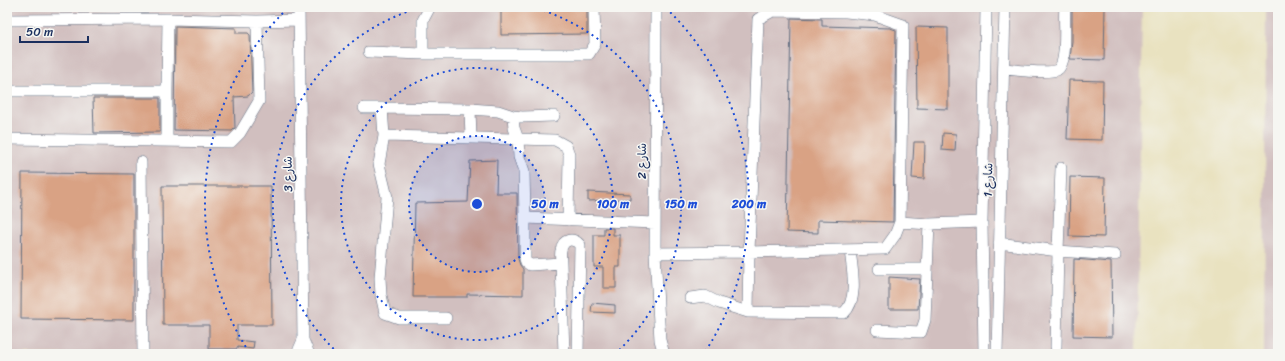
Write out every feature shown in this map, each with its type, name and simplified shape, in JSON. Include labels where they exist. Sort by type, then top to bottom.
[{"type":"street","name":"شارع 3","points":[[299,7],[303,340],[309,354]]},
{"type":"street","points":[[423,54],[423,20],[430,7]]},
{"type":"street","points":[[369,52],[423,54],[589,54],[595,44],[594,7]]},
{"type":"street","name":"شارع 2","points":[[656,7],[655,253],[660,340],[664,354]]},
{"type":"street","name":"شارع 1","points":[[984,349],[982,222],[986,7]]},
{"type":"street","name":"شارع 1","points":[[997,354],[1005,7]]},
{"type":"street","points":[[1004,69],[1048,72],[1056,71],[1060,67],[1064,52],[1065,7]]},
{"type":"street","points":[[655,253],[749,252],[885,249],[895,235],[900,222],[903,24],[884,12],[875,14],[773,9],[758,19],[749,252],[748,312]]},
{"type":"street","points":[[167,141],[168,19]]},
{"type":"street","points":[[7,20],[299,20]]},
{"type":"street","points":[[7,139],[232,142],[240,133],[259,101],[257,20]]},
{"type":"street","points":[[7,91],[167,91]]},
{"type":"street","points":[[364,108],[470,109],[498,111],[513,116],[522,117],[554,116]]},
{"type":"street","points":[[382,108],[384,136],[379,164],[387,197],[380,278],[381,295],[385,313],[399,318],[446,318]]},
{"type":"street","points":[[470,109],[471,138]]},
{"type":"street","points":[[513,116],[514,128],[518,139],[519,157],[524,171],[525,259],[530,265],[560,263]]},
{"type":"street","points":[[384,136],[555,140],[566,146],[569,154],[568,220]]},
{"type":"street","points":[[141,162],[143,354]]},
{"type":"street","points":[[1056,347],[1061,168]]},
{"type":"street","points":[[525,218],[655,223]]},
{"type":"street","points":[[900,222],[929,224],[982,222]]},
{"type":"street","points":[[877,330],[921,332],[925,320],[929,224]]},
{"type":"street","points":[[564,354],[560,263],[561,248],[568,240],[571,239],[576,240],[580,244],[578,354]]},
{"type":"street","points":[[1000,244],[1058,251],[1115,255]]},
{"type":"street","points":[[690,298],[705,296],[718,303],[748,312],[844,313],[850,308],[853,291],[850,250]]},
{"type":"street","points":[[879,269],[927,269]]},
{"type":"street","name":"شارع 3","points":[[297,354],[303,340]]},
{"type":"street","name":"شارع 2","points":[[656,354],[660,340]]},
{"type":"street","points":[[979,354],[984,349]]},
{"type":"shaded area","points":[[7,7],[1142,7],[1137,354],[7,354]]},
{"type":"shaded area","points":[[1266,7],[1278,7],[1278,354],[1264,354]]},
{"type":"building","points":[[501,7],[587,7],[587,34],[501,35]]},
{"type":"building","points":[[1072,7],[1105,7],[1104,60],[1070,59],[1072,41]]},
{"type":"building","points":[[791,18],[822,19],[822,26],[890,28],[896,30],[893,222],[818,220],[818,233],[787,232]]},
{"type":"building","points":[[175,26],[236,28],[236,33],[248,33],[250,35],[252,92],[248,96],[234,97],[235,128],[232,131],[174,130]]},
{"type":"building","points":[[916,27],[948,28],[948,109],[917,108]]},
{"type":"building","points":[[1069,80],[1103,81],[1102,140],[1067,139]]},
{"type":"building","points":[[93,98],[160,98],[160,132],[94,133]]},
{"type":"building","points":[[943,133],[956,134],[955,151],[942,150]]},
{"type":"building","points":[[914,142],[925,142],[924,179],[912,178]]},
{"type":"building","points":[[497,160],[496,193],[517,193],[518,259],[523,269],[523,295],[467,294],[467,297],[413,297],[415,203],[468,202],[470,161]]},
{"type":"building","points":[[22,173],[134,174],[134,320],[21,319]]},
{"type":"building","points":[[1070,177],[1105,178],[1104,237],[1069,236]]},
{"type":"building","points":[[162,186],[271,186],[272,325],[237,325],[237,340],[254,342],[253,349],[237,347],[237,349],[209,349],[209,325],[163,325]]},
{"type":"building","points":[[588,192],[630,194],[630,199],[588,201]]},
{"type":"building","points":[[604,228],[613,228],[613,235],[620,235],[620,267],[616,267],[616,288],[603,288],[603,267],[594,267],[594,235],[604,235]]},
{"type":"building","points":[[1074,259],[1111,262],[1112,337],[1073,336]]},
{"type":"building","points":[[889,277],[920,279],[918,309],[889,309]]},
{"type":"building","points":[[592,303],[615,305],[615,313],[591,312]]}]
